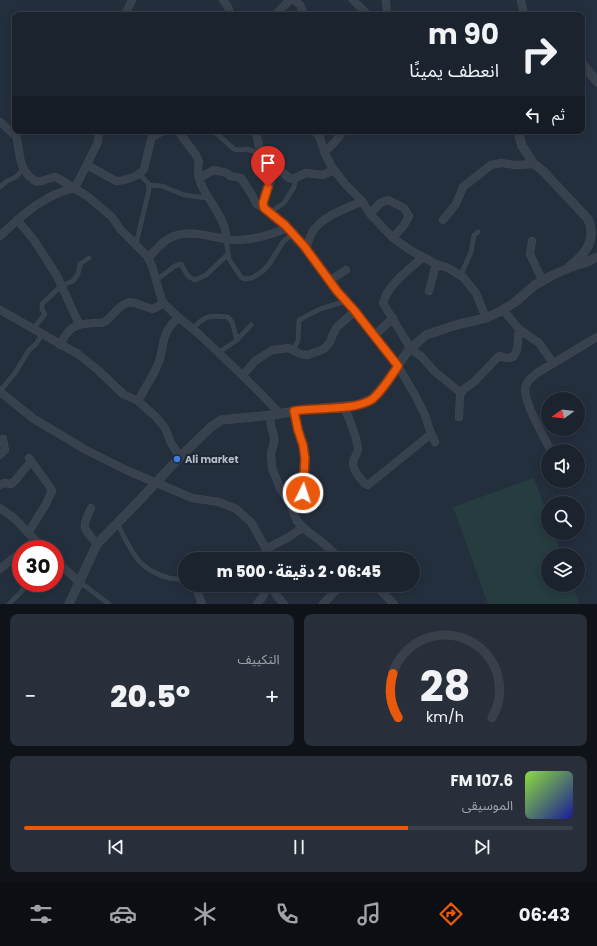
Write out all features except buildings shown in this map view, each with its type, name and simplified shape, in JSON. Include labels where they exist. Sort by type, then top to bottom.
[{"type":"street","points":[[126,12],[132,0]]},
{"type":"street","points":[[223,0],[230,12]]},
{"type":"street","points":[[294,0],[300,5],[303,12]]},
{"type":"street","points":[[353,0],[365,12]]},
{"type":"street","points":[[386,0],[387,12]]},
{"type":"street","points":[[521,0],[523,12]]},
{"type":"street","points":[[277,12],[286,1]]},
{"type":"street","points":[[585,67],[597,82]]},
{"type":"street","points":[[0,122],[12,132]]},
{"type":"street","points":[[14,134],[16,136],[20,161],[23,169],[35,181],[56,176],[87,196],[112,218],[121,230],[148,258],[164,303],[243,375],[280,414]]},
{"type":"street","points":[[75,188],[98,142],[99,134]]},
{"type":"street","points":[[87,165],[116,180],[139,174],[144,169],[152,137],[158,134]]},
{"type":"street","points":[[180,134],[196,155],[199,162],[197,168],[199,178],[225,229],[226,239]]},
{"type":"street","points":[[257,134],[261,153],[271,170],[272,177],[263,203],[267,210]]},
{"type":"street","points":[[317,134],[334,170],[345,184],[362,201],[370,214],[393,238],[423,257],[461,275],[476,293],[486,318]]},
{"type":"street","points":[[324,151],[330,148],[337,141],[340,134]]},
{"type":"street","points":[[519,134],[522,146],[534,164],[543,171],[594,226],[594,238],[591,245],[582,256],[566,269]]},
{"type":"street","points":[[443,220],[456,204],[463,187],[490,165],[501,163],[516,165],[534,164]]},
{"type":"street","points":[[199,178],[214,170],[227,173],[230,176],[241,178],[256,204],[267,210],[306,248],[329,281],[398,366],[425,415],[435,442]]},
{"type":"street","points":[[271,170],[280,170],[289,178],[294,179],[306,173],[323,175],[334,170]]},
{"type":"street","points":[[0,236],[17,220],[44,200],[63,190],[75,188]]},
{"type":"street","points":[[370,214],[380,203],[388,200],[404,208],[409,216],[393,238]]},
{"type":"street","points":[[306,248],[314,229],[328,217],[362,201]]},
{"type":"street","points":[[17,220],[57,276],[79,324]]},
{"type":"street","points":[[148,258],[172,236],[189,234],[207,235],[241,240],[290,231]]},
{"type":"street","points":[[532,241],[530,254],[542,280]]},
{"type":"street","points":[[423,257],[397,280],[384,298],[383,303],[411,349],[422,357],[434,371],[461,393]]},
{"type":"street","points":[[69,604],[97,544],[180,457],[211,427],[221,420],[270,416],[294,411],[357,405],[372,399],[384,386],[411,349],[426,336],[456,325],[486,318],[514,303],[534,285],[542,280],[597,257]]},
{"type":"street","points":[[429,291],[436,264]]},
{"type":"street","points":[[329,281],[346,270]]},
{"type":"street","points":[[60,345],[65,335],[79,324],[101,323],[106,321],[127,303],[133,303],[153,309],[164,303]]},
{"type":"street","points":[[0,310],[78,354],[94,366],[123,394],[138,401],[156,417],[165,428],[171,443],[180,457]]},
{"type":"street","points":[[503,310],[519,329],[539,343],[550,357],[553,364]]},
{"type":"street","points":[[243,375],[255,361],[272,350],[289,348],[300,354],[308,355],[324,349],[330,342],[337,327],[355,312]]},
{"type":"street","points":[[138,401],[160,359],[164,339],[168,329],[178,317]]},
{"type":"street","points":[[374,336],[393,318]]},
{"type":"street","points":[[459,417],[461,393],[474,382],[498,356],[507,358],[513,357],[517,350],[519,329]]},
{"type":"street","points":[[548,444],[526,401],[526,384],[530,378],[597,337]]},
{"type":"street","points":[[0,392],[34,419],[86,450],[126,470],[192,498],[219,502],[236,509],[250,522],[266,549],[266,552]]},
{"type":"street","points":[[344,406],[358,446],[358,451],[353,462],[353,466],[365,484],[368,485],[431,434]]},
{"type":"street","points":[[290,504],[301,501],[305,458],[294,411]]},
{"type":"street","points":[[270,416],[274,436],[274,443],[271,453],[272,468],[280,488],[290,504],[297,521],[332,552]]},
{"type":"street","points":[[0,455],[5,450],[3,439]]},
{"type":"street","points":[[0,485],[4,483],[12,484],[22,473],[30,460],[50,487],[52,491],[46,504],[28,533]]},
{"type":"street","points":[[0,508],[14,518],[35,540]]},
{"type":"street","points":[[91,508],[84,523],[84,528],[97,544]]},
{"type":"street","points":[[266,549],[289,537],[303,527]]},
{"type":"street","points":[[0,569],[12,561]]},
{"type":"street","points":[[64,568],[79,582]]},
{"type":"street","points":[[198,592],[202,604]]},
{"type":"street","points":[[274,592],[284,604]]},
{"type":"street","points":[[323,604],[334,592]]},
{"type":"street","points":[[382,592],[394,604]]},
{"type":"street","points":[[256,604],[264,595]]},
{"type":"lane","points":[[217,134],[234,149],[246,149],[261,153]]},
{"type":"lane","points":[[0,187],[7,181],[16,177],[23,169]]},
{"type":"lane","points":[[136,244],[149,190],[148,183],[139,174]]},
{"type":"lane","points":[[267,210],[284,203],[294,187],[296,178]]},
{"type":"lane","points":[[148,185],[162,186],[184,195],[208,198]]},
{"type":"lane","points":[[226,239],[229,259],[241,277],[245,279],[252,278],[263,271],[270,263],[290,231]]},
{"type":"lane","points":[[461,275],[472,252],[474,235],[478,232]]},
{"type":"lane","points":[[156,280],[175,266],[181,264],[188,276],[195,280],[206,275],[228,254]]},
{"type":"lane","points":[[34,329],[45,314],[42,309],[42,304],[61,286],[73,281],[78,274],[80,264],[89,258]]},
{"type":"lane","points":[[293,350],[298,341],[300,320],[320,308],[346,301]]},
{"type":"lane","points":[[192,329],[202,318],[210,316],[228,317],[232,322],[237,340]]},
{"type":"lane","points":[[218,353],[237,340],[251,325]]},
{"type":"lane","points":[[0,392],[42,334]]},
{"type":"lane","points":[[117,523],[130,549],[141,565],[158,574],[178,579]]},
{"type":"lane","points":[[79,582],[109,604]]},
{"type":"lane","points":[[9,604],[21,592]]},
{"type":"green space","points":[[534,478],[541,498],[541,540],[557,540],[559,548],[541,548],[541,592],[575,592],[579,604],[488,604],[453,507]]},
{"type":"place","name":"Ali market","points":[[177,459]]},
{"type":"route","points":[[268,187],[263,203],[264,208],[293,233],[337,291],[398,366],[384,386],[372,399],[357,405],[294,411],[305,458],[303,493]]}]
